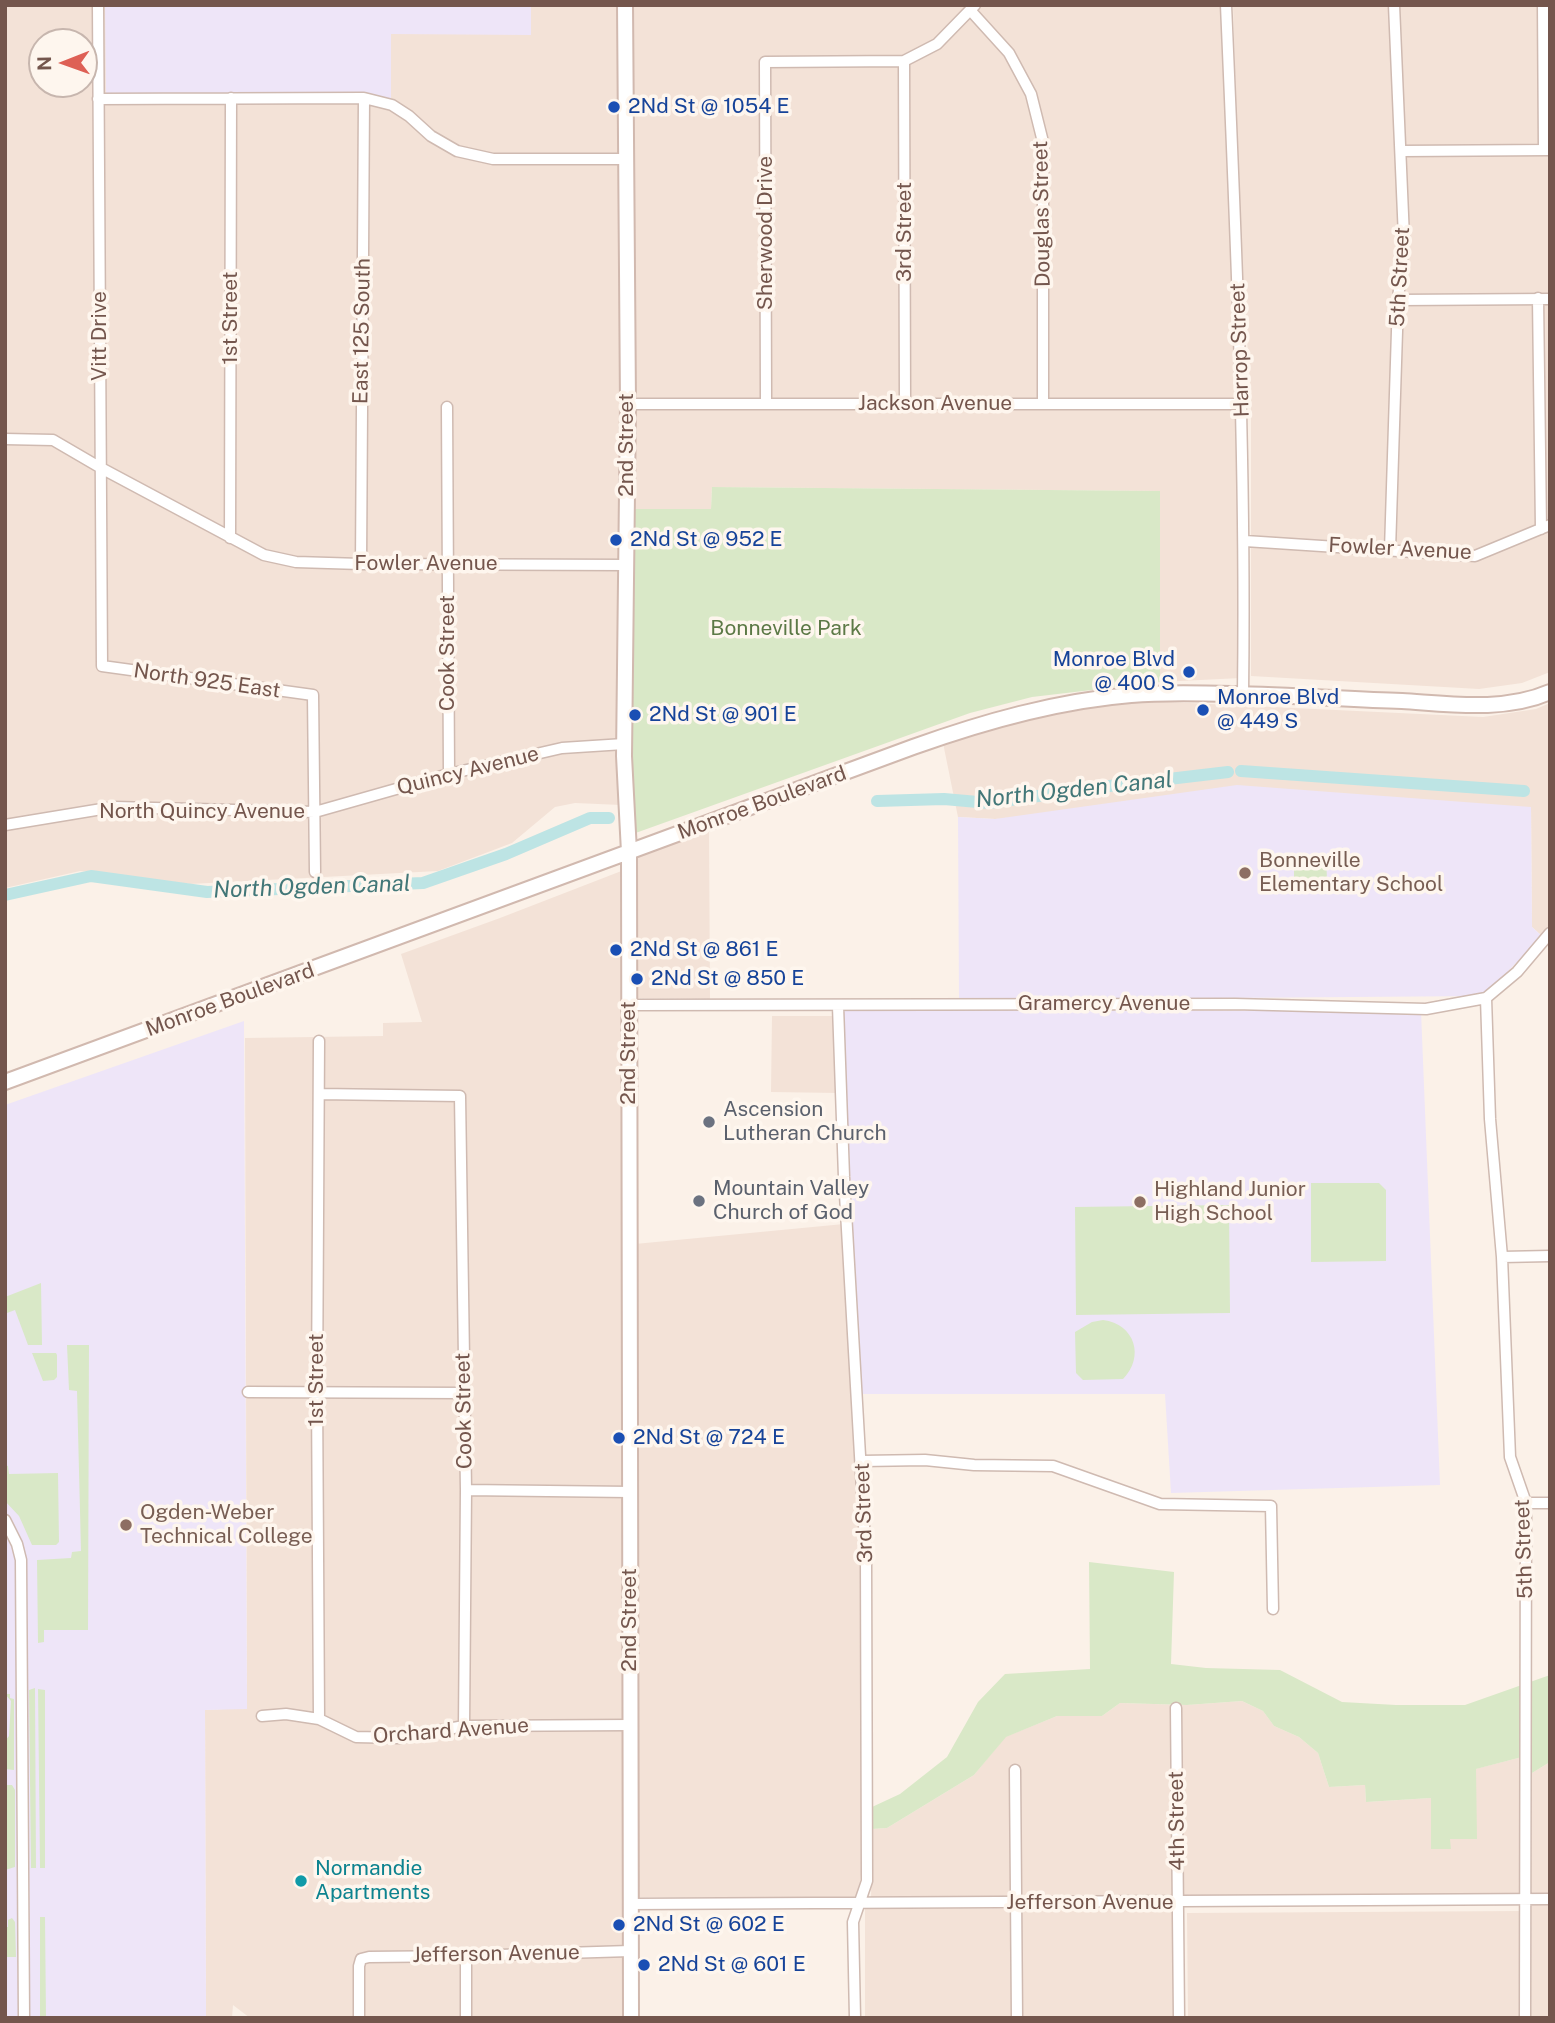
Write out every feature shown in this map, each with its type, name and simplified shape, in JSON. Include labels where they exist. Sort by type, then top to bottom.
[{"type":"main road","name":"2nd Street","points":[[625,5],[628,404],[624,744],[629,1005],[631,2018]]},
{"type":"main road","name":"Monroe Boulevard","points":[[5,1082],[945,736],[1035,710],[1128,695],[1243,694],[1486,705],[1528,699],[1550,692]]},
{"type":"street","name":"Vitt Drive","points":[[98,5],[102,666]]},
{"type":"street","name":"Harrop Street","points":[[1226,5],[1242,404],[1245,541],[1243,694]]},
{"type":"street","name":"5th Street","points":[[1390,550],[1398,300],[1404,238],[1394,5]]},
{"type":"street","points":[[1402,151],[1547,150],[1543,5]]},
{"type":"street","points":[[904,61],[937,44],[973,8]]},
{"type":"street","name":"Douglas Street","points":[[973,8],[1009,53],[1031,94],[1043,142],[1043,404]]},
{"type":"street","name":"Sherwood Drive","points":[[766,403],[765,62],[904,61]]},
{"type":"street","name":"3rd Street","points":[[904,61],[905,404]]},
{"type":"street","name":"1st Street","points":[[230,538],[231,98]]},
{"type":"street","points":[[98,99],[364,98],[392,105],[431,136],[457,151],[493,159],[626,159]]},
{"type":"street","name":"East 125 South","points":[[361,565],[364,98]]},
{"type":"street","points":[[1538,298],[1545,527]]},
{"type":"street","points":[[1398,300],[1550,299]]},
{"type":"street","name":"Jackson Avenue","points":[[628,404],[1242,404]]},
{"type":"street","name":"Cook Street","points":[[447,407],[449,774]]},
{"type":"street","name":"Fowler Avenue","points":[[5,439],[54,440],[230,538],[264,555],[296,562],[361,565],[627,565]]},
{"type":"street","name":"Fowler Avenue","points":[[1245,541],[1475,556],[1545,527]]},
{"type":"street","name":"North 925 East","points":[[102,666],[313,695],[315,812]]},
{"type":"street","name":"Quincy Avenue","points":[[315,812],[449,774],[562,747],[624,744]]},
{"type":"street","name":"North Quincy Avenue","points":[[5,825],[114,807],[315,812]]},
{"type":"street","points":[[315,812],[315,872]]},
{"type":"street","name":"Gramercy Avenue","points":[[629,1005],[1238,1004],[1426,1009],[1486,998],[1517,972],[1550,933]]},
{"type":"street","name":"5th Street","points":[[1486,998],[1490,1118],[1502,1257],[1510,1457],[1527,1503],[1525,2018]]},
{"type":"street","name":"3rd Street","points":[[838,1006],[844,1177],[866,1560],[867,1881],[853,1922],[855,2018]]},
{"type":"street","name":"1st Street","points":[[319,1041],[319,1719]]},
{"type":"street","name":"Cook Street","points":[[319,1094],[460,1096],[466,1490],[464,1726]]},
{"type":"street","points":[[1502,1257],[1550,1256]]},
{"type":"street","points":[[248,1392],[463,1393]]},
{"type":"street","points":[[862,1461],[925,1460],[974,1465],[1053,1466],[1160,1504],[1272,1506],[1273,1609]]},
{"type":"street","points":[[466,1490],[630,1492]]},
{"type":"street","points":[[1527,1503],[1550,1503]]},
{"type":"street","points":[[5,1520],[18,1544],[21,1560],[24,2018]]},
{"type":"street","name":"4th Street","points":[[1176,1708],[1179,2018]]},
{"type":"street","name":"Orchard Avenue","points":[[262,1716],[286,1714],[319,1719],[356,1737],[400,1738],[464,1726],[630,1725]]},
{"type":"street","points":[[1015,1770],[1017,2018]]},
{"type":"street","name":"Jefferson Avenue","points":[[630,1904],[1017,1904],[1550,1899]]},
{"type":"street","name":"Jefferson Avenue","points":[[359,2018],[359,1966],[362,1959],[377,1956],[630,1951]]},
{"type":"street","points":[[466,1956],[466,2018]]},
{"type":"shaded area","points":[[5,5],[619,5],[621,805],[575,803],[555,807],[512,843],[438,871],[190,884],[80,871],[5,888]]},
{"type":"shaded area","points":[[105,5],[531,5],[531,35],[391,34],[391,99],[364,92],[106,94]]},
{"type":"shaded area","points":[[633,5],[1224,5],[1240,401],[1241,678],[1160,682],[1160,491],[712,487],[711,509],[632,509]]},
{"type":"shaded area","points":[[1233,5],[1550,5],[1550,672],[1522,683],[1479,689],[1251,676],[1251,398],[1240,236]]},
{"type":"shaded area","points":[[1126,700],[1483,717],[1536,709],[1550,703],[1550,926],[1542,936],[1532,927],[1531,808],[995,819],[958,817],[942,738],[980,726]]},
{"type":"shaded area","name":"Bonneville Elementary School","points":[[1237,785],[1531,807],[1532,927],[1542,936],[1484,996],[959,1000],[958,817],[995,819]]},
{"type":"shaded area","points":[[709,829],[710,999],[635,998],[634,857]]},
{"type":"shaded area","points":[[624,870],[623,2018],[250,2018],[233,2005],[232,2018],[206,2018],[205,1710],[247,1708],[245,1038],[383,1036],[383,1023],[422,1022],[401,954]]},
{"type":"shaded area","name":"Highland Junior High School","points":[[842,1010],[1421,1011],[1440,1485],[1171,1493],[1165,1394],[861,1394]]},
{"type":"shaded area","points":[[772,1016],[833,1016],[838,1093],[771,1092]]},
{"type":"shaded area","name":"Ogden-Weber Technical College","points":[[244,1021],[247,1709],[205,1710],[206,2018],[5,2018],[5,1105]]},
{"type":"shaded area","points":[[844,1224],[863,1563],[865,1845],[858,1897],[636,1897],[635,1244]]},
{"type":"shaded area","points":[[1242,1701],[1263,1711],[1274,1726],[1299,1737],[1318,1753],[1329,1787],[1365,1785],[1366,1802],[1431,1798],[1432,1849],[1450,1839],[1475,1769],[1522,1757],[1521,1895],[871,1900],[872,1829],[887,1828],[974,1775],[1005,1737],[1057,1716],[1102,1716],[1120,1703],[1187,1705]]},
{"type":"shaded area","points":[[1550,1762],[1550,2018],[1531,2018],[1532,1773]]},
{"type":"shaded area","points":[[1174,1908],[1174,2018],[865,2018],[865,1909]]},
{"type":"shaded area","points":[[1522,1911],[1522,2018],[1188,2018],[1187,1913]]},
{"type":"green space","name":"Bonneville Park","points":[[712,487],[1160,491],[1160,682],[1032,697],[970,713],[630,835],[632,509],[711,509]]},
{"type":"green space","points":[[1294,855],[1326,855],[1327,880],[1294,880]]},
{"type":"green space","points":[[1311,1183],[1379,1183],[1386,1190],[1386,1261],[1311,1262]]},
{"type":"green space","points":[[1229,1205],[1230,1313],[1076,1315],[1075,1207]]},
{"type":"green space","points":[[41,1283],[42,1345],[28,1345],[15,1310],[5,1312],[5,1297]]},
{"type":"green space","points":[[1103,1320],[1123,1328],[1129,1335],[1135,1352],[1134,1361],[1123,1379],[1083,1380],[1076,1373],[1075,1332],[1092,1322]]},
{"type":"green space","points":[[67,1345],[89,1345],[88,1630],[44,1630],[44,1642],[38,1643],[37,1560],[71,1558],[72,1552],[81,1551],[77,1391],[69,1390]]},
{"type":"green space","points":[[32,1353],[56,1353],[57,1377],[54,1380],[43,1381]]},
{"type":"green space","points":[[5,1465],[8,1466],[9,1474],[58,1473],[59,1542],[56,1545],[32,1545],[19,1516],[5,1501]]},
{"type":"green space","points":[[1089,1562],[1174,1572],[1171,1664],[1280,1670],[1342,1702],[1396,1705],[1465,1705],[1550,1675],[1550,1762],[1532,1773],[1522,1757],[1476,1769],[1477,1839],[1450,1839],[1451,1849],[1431,1849],[1431,1798],[1366,1802],[1365,1785],[1329,1787],[1318,1753],[1299,1737],[1274,1726],[1263,1711],[1242,1701],[1187,1705],[1120,1703],[1102,1716],[1057,1716],[1006,1737],[974,1775],[887,1828],[872,1829],[872,1807],[900,1794],[947,1757],[978,1702],[1005,1674],[1090,1669]]},
{"type":"green space","points":[[35,1688],[36,1868],[31,1868],[29,1690]]},
{"type":"green space","points":[[38,1689],[45,1690],[45,1868],[40,1868]]},
{"type":"green space","points":[[5,1694],[10,1694],[10,1698],[14,1699],[14,1770],[5,1769],[5,1741],[9,1736],[11,1701]]},
{"type":"green space","points":[[5,1785],[12,1785],[15,1790],[15,1867],[5,1870]]},
{"type":"green space","points":[[40,1917],[45,1917],[46,2018],[40,2018]]},
{"type":"green space","points":[[12,1918],[15,1922],[16,1957],[5,1957],[5,1927],[8,1927],[8,1920]]},
{"type":"waterway","name":"North Ogden Canal","points":[[1241,771],[1524,791]]},
{"type":"waterway","name":"North Ogden Canal","points":[[877,801],[944,799],[989,803],[1228,772]]},
{"type":"waterway","name":"North Ogden Canal","points":[[5,895],[91,876],[207,892],[423,883],[506,854],[590,818],[609,818]]},
{"type":"place","name":"2Nd St @ 1054 E","points":[[614,107]]},
{"type":"place","name":"2Nd St @ 952 E","points":[[616,540]]},
{"type":"place","name":"Monroe Blvd @ 400 S","points":[[1189,672]]},
{"type":"place","name":"Monroe Blvd @ 449 S","points":[[1203,710]]},
{"type":"place","name":"2Nd St @ 901 E","points":[[635,715]]},
{"type":"place","name":"Bonneville Elementary School","points":[[1245,873]]},
{"type":"place","name":"2Nd St @ 861 E","points":[[616,950]]},
{"type":"place","name":"2Nd St @ 850 E","points":[[637,979]]},
{"type":"place","name":"Ascension Lutheran Church","points":[[709,1122]]},
{"type":"place","name":"Mountain Valley Church of God","points":[[699,1201]]},
{"type":"place","name":"Highland Junior High School","points":[[1140,1202]]},
{"type":"place","name":"2Nd St @ 724 E","points":[[619,1438]]},
{"type":"place","name":"Ogden-Weber Technical College","points":[[126,1525]]},
{"type":"place","name":"Normandie Apartments","points":[[301,1881]]},
{"type":"place","name":"2Nd St @ 602 E","points":[[619,1925]]},
{"type":"place","name":"2Nd St @ 601 E","points":[[644,1965]]}]
